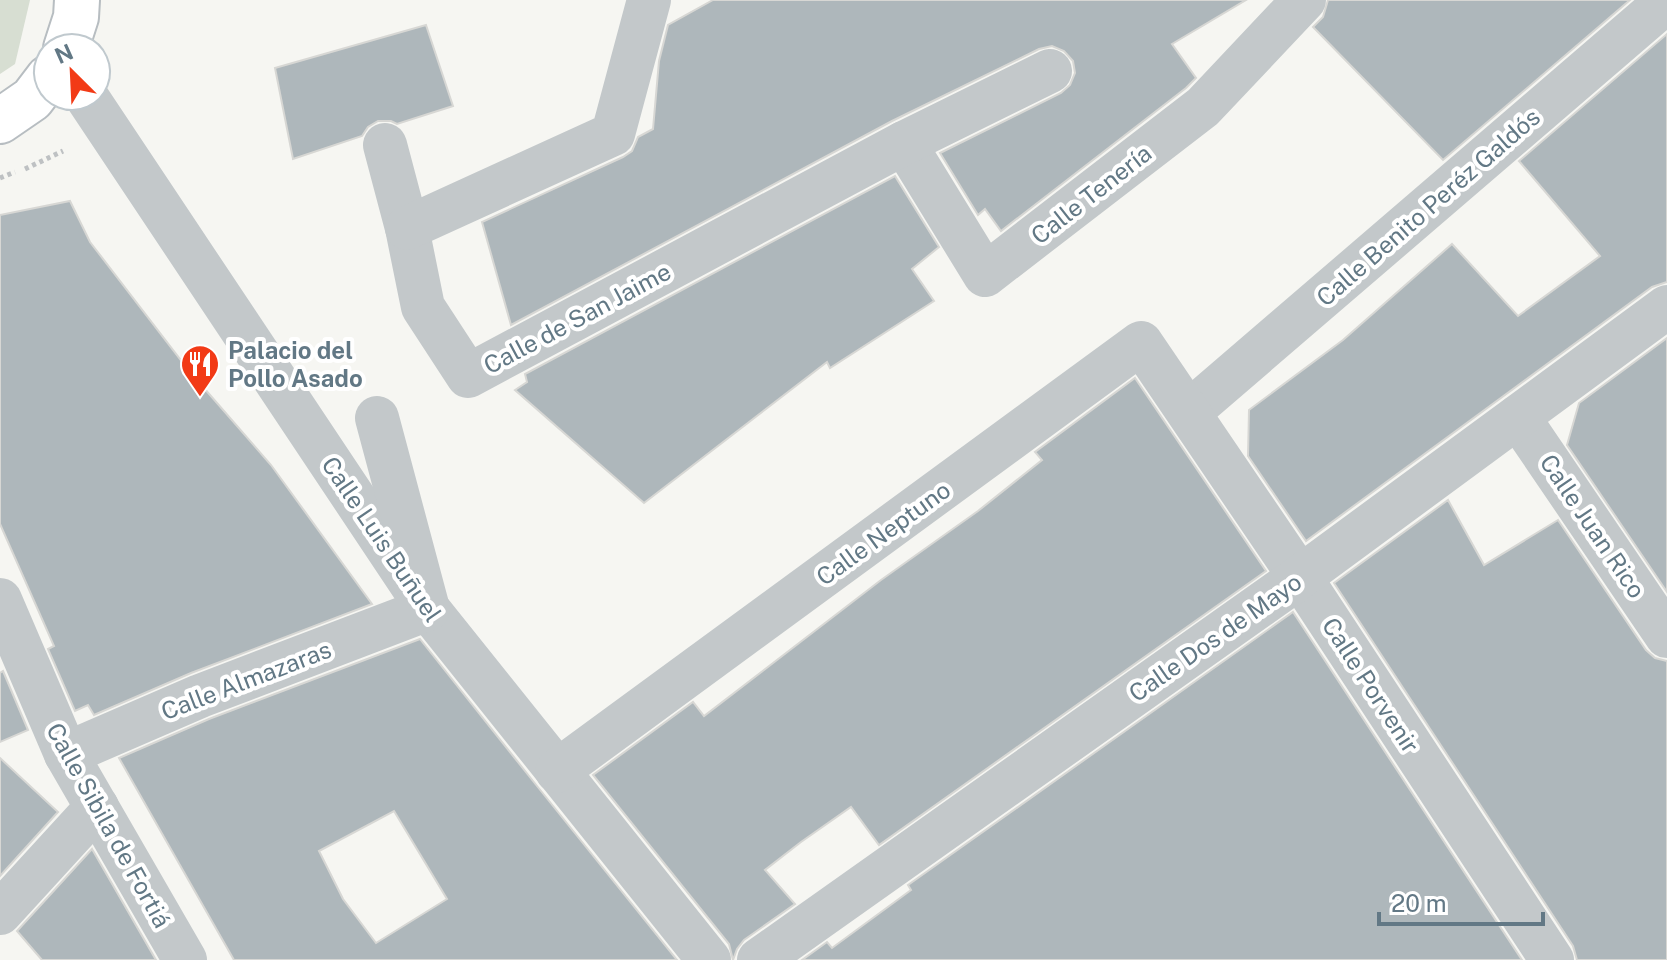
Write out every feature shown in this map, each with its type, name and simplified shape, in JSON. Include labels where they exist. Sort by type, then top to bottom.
[{"type":"street","points":[[71,32],[77,0]]},
{"type":"street","name":"Calle Tenería","points":[[904,143],[985,275],[1203,107],[1304,0]]},
{"type":"street","name":"Calle Benito Peréz Galdós","points":[[1189,412],[1667,1]]},
{"type":"street","points":[[407,228],[613,134],[654,3]]},
{"type":"street","points":[[904,143],[1050,71]]},
{"type":"street","points":[[0,121],[32,99]]},
{"type":"street","name":"Calle Luis Buñuel","points":[[97,112],[428,609],[709,960]]},
{"type":"street","name":"Calle de San Jaime","points":[[385,145],[407,228],[423,307],[468,376],[904,143]]},
{"type":"street","name":"Calle Dos de Mayo","points":[[759,960],[1300,577],[1667,307]]},
{"type":"street","name":"Calle Neptuno","points":[[557,771],[1141,343],[1189,412]]},
{"type":"street","name":"Calle Porvenir","points":[[1189,412],[1552,960]]},
{"type":"street","name":"Calle Juan Rico","points":[[1518,417],[1667,636]]},
{"type":"street","points":[[377,418],[428,609]]},
{"type":"street","name":"Calle Sibila de Fortiá","points":[[0,600],[66,754],[185,960]]},
{"type":"street","name":"Calle Almazaras","points":[[66,754],[200,696],[428,609]]},
{"type":"street","points":[[0,913],[97,807]]},
{"type":"shaded area","points":[[0,0],[30,0],[15,64],[0,74]]},
{"type":"building","points":[[713,0],[1246,0],[1172,44],[1196,78],[1186,88],[1001,231],[985,209],[978,215],[940,153],[1061,93],[1070,85],[1075,73],[1073,61],[1064,51],[1052,46],[1039,49],[892,121],[511,325],[482,222],[632,151],[638,137],[653,129],[659,61],[668,25]]},
{"type":"building","points":[[1328,0],[1630,0],[1443,160],[1313,27],[1323,17]]},
{"type":"building","points":[[426,25],[453,106],[397,124],[378,121],[368,127],[362,136],[293,159],[275,68]]},
{"type":"building","points":[[1667,34],[1667,282],[1652,287],[1306,541],[1248,456],[1249,410],[1343,340],[1452,244],[1518,316],[1600,256],[1519,161]]},
{"type":"building","points":[[895,176],[939,247],[912,269],[934,301],[830,368],[827,362],[644,503],[515,390],[527,382],[525,374]]},
{"type":"building","points":[[70,201],[90,242],[190,372],[271,465],[372,604],[191,673],[94,715],[88,705],[75,711],[48,649],[54,646],[0,524],[0,215]]},
{"type":"building","points":[[1667,338],[1667,592],[1567,445],[1579,403]]},
{"type":"building","points":[[1135,378],[1266,571],[879,845],[851,807],[801,842],[765,870],[795,904],[744,940],[733,960],[729,944],[593,775],[693,702],[704,716],[881,580],[978,511],[1042,460],[1035,452]]},
{"type":"building","points":[[1448,500],[1484,565],[1558,520],[1646,650],[1655,658],[1667,661],[1667,960],[1577,960],[1573,946],[1334,583]]},
{"type":"building","points":[[1293,612],[1522,960],[802,960],[827,942],[832,948],[911,890],[908,885]]},
{"type":"building","points":[[420,639],[677,960],[234,960],[119,758],[209,719]],"holes":[[[394,811],[447,899],[376,943],[343,899],[319,851]]]},
{"type":"building","points":[[3,671],[28,730],[0,742],[0,673]]},
{"type":"building","points":[[0,758],[58,812],[0,876]]},
{"type":"building","points":[[92,849],[156,960],[42,960],[17,931]]},
{"type":"place","name":"Palacio del Pollo Asado","points":[[200,398]]}]
